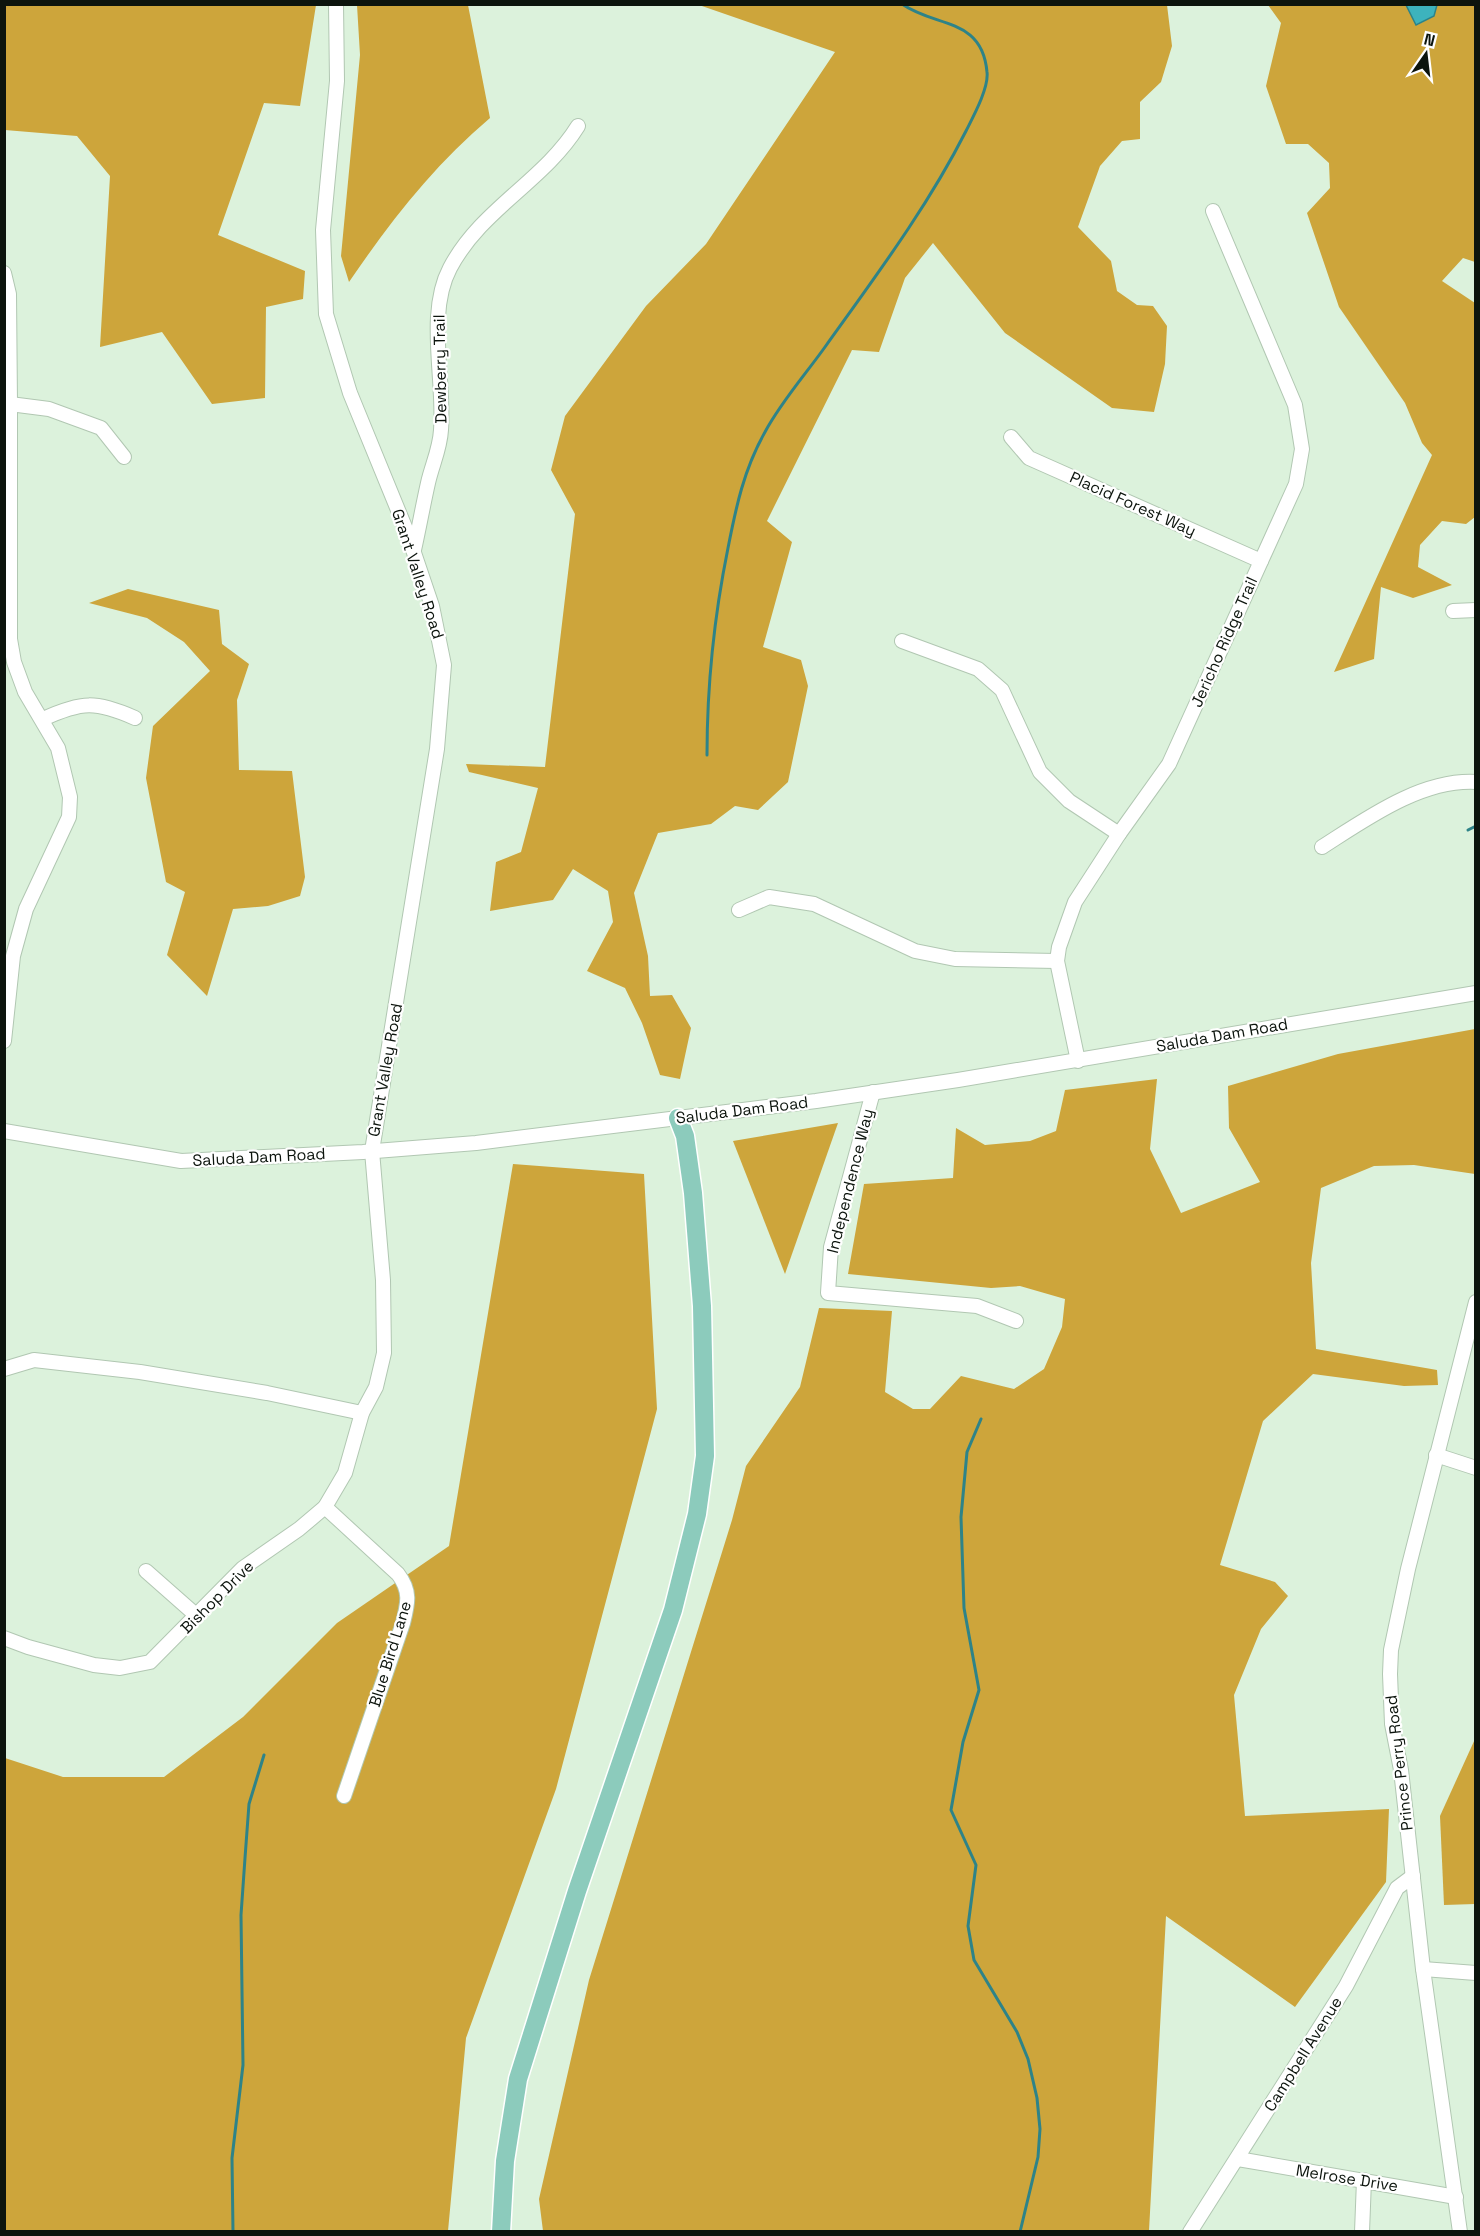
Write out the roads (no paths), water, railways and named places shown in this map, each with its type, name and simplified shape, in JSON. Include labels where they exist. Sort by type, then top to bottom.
[{"type":"main road","points":[[501,2232],[506,2162],[518,2079],[577,1891],[673,1610],[697,1514],[705,1456],[702,1306],[696,1251],[686,1218],[673,1147],[678,1118]]},
{"type":"street","name":"Grant Valley Road","points":[[336,4],[337,81],[323,230],[326,314],[350,393],[414,552],[440,640],[444,682],[437,748],[372,1151]]},
{"type":"street","name":"Dewberry Trail","points":[[414,552],[428,481],[439,448],[442,407],[439,300],[449,269],[472,235],[492,213],[544,169],[565,147],[578,126]]},
{"type":"street","name":"Jericho Ridge Trail","points":[[1078,1060],[1057,961],[1059,947],[1075,902],[1119,834],[1169,764],[1296,484],[1302,449],[1295,405],[1213,211]]},
{"type":"street","points":[[4,273],[9,294],[10,639],[14,662],[26,692],[43,718],[58,748],[70,797],[69,818],[26,909],[13,956],[4,1041]]},
{"type":"street","points":[[10,404],[49,410],[101,428],[124,457]]},
{"type":"street","name":"Placid Forest Way","points":[[1011,437],[1029,458],[1261,561]]},
{"type":"street","points":[[1452,611],[1476,610]]},
{"type":"street","points":[[902,641],[978,669],[1002,690],[1040,772],[1069,801],[1119,834]]},
{"type":"street","points":[[43,718],[70,706],[95,704],[135,718]]},
{"type":"street","points":[[1322,847],[1383,810],[1416,794],[1442,785],[1476,782]]},
{"type":"street","points":[[739,910],[769,897],[814,904],[915,951],[955,959],[1057,961]]},
{"type":"street","name":"Saluda Dam Road","points":[[4,1131],[181,1161],[476,1143],[873,1092],[1476,993]]},
{"type":"street","name":"Independence Way","points":[[873,1092],[831,1247],[828,1293],[977,1306],[1016,1321]]},
{"type":"street","name":"Bishop Drive","points":[[4,1638],[94,1665],[120,1668],[139,1666],[158,1656],[243,1568],[325,1508],[345,1473],[362,1413],[376,1386],[384,1353],[383,1280],[372,1151]]},
{"type":"street","name":"Prince Perry Road","points":[[1460,2232],[1423,1969],[1401,1770],[1392,1724],[1391,1650],[1436,1455],[1476,1302]]},
{"type":"street","points":[[4,1368],[34,1360],[140,1372],[294,1398],[362,1413]]},
{"type":"street","points":[[1436,1455],[1476,1468]]},
{"type":"street","name":"Blue Bird Lane","points":[[325,1508],[398,1574],[405,1583],[410,1598],[404,1623],[344,1796]]},
{"type":"street","points":[[146,1571],[197,1616]]},
{"type":"street","name":"Campbell Avenue","points":[[1190,2232],[1346,1986],[1397,1888],[1413,1876]]},
{"type":"street","points":[[1423,1969],[1476,1973]]},
{"type":"street","name":"Melrose Drive","points":[[1238,2159],[1456,2196]]},
{"type":"street","points":[[1362,2232],[1364,2180]]},
{"type":"water","points":[[1406,5],[1437,5],[1434,16],[1416,25]]},
{"type":"waterway","points":[[707,755],[710,676],[719,599],[734,518],[751,460],[778,410],[881,268],[935,187],[973,118],[986,86],[987,72],[983,54],[967,33],[955,26],[915,12],[902,4]]},
{"type":"waterway","points":[[1468,830],[1476,826]]},
{"type":"waterway","points":[[981,1419],[967,1452],[961,1517],[964,1608],[979,1690],[963,1742],[951,1810],[976,1865],[968,1926],[974,1960],[1017,2032],[1028,2059],[1037,2098],[1040,2129],[1038,2157],[1020,2232]]},
{"type":"waterway","points":[[233,2232],[232,2158],[243,2065],[241,1915],[249,1804],[264,1755]]}]
